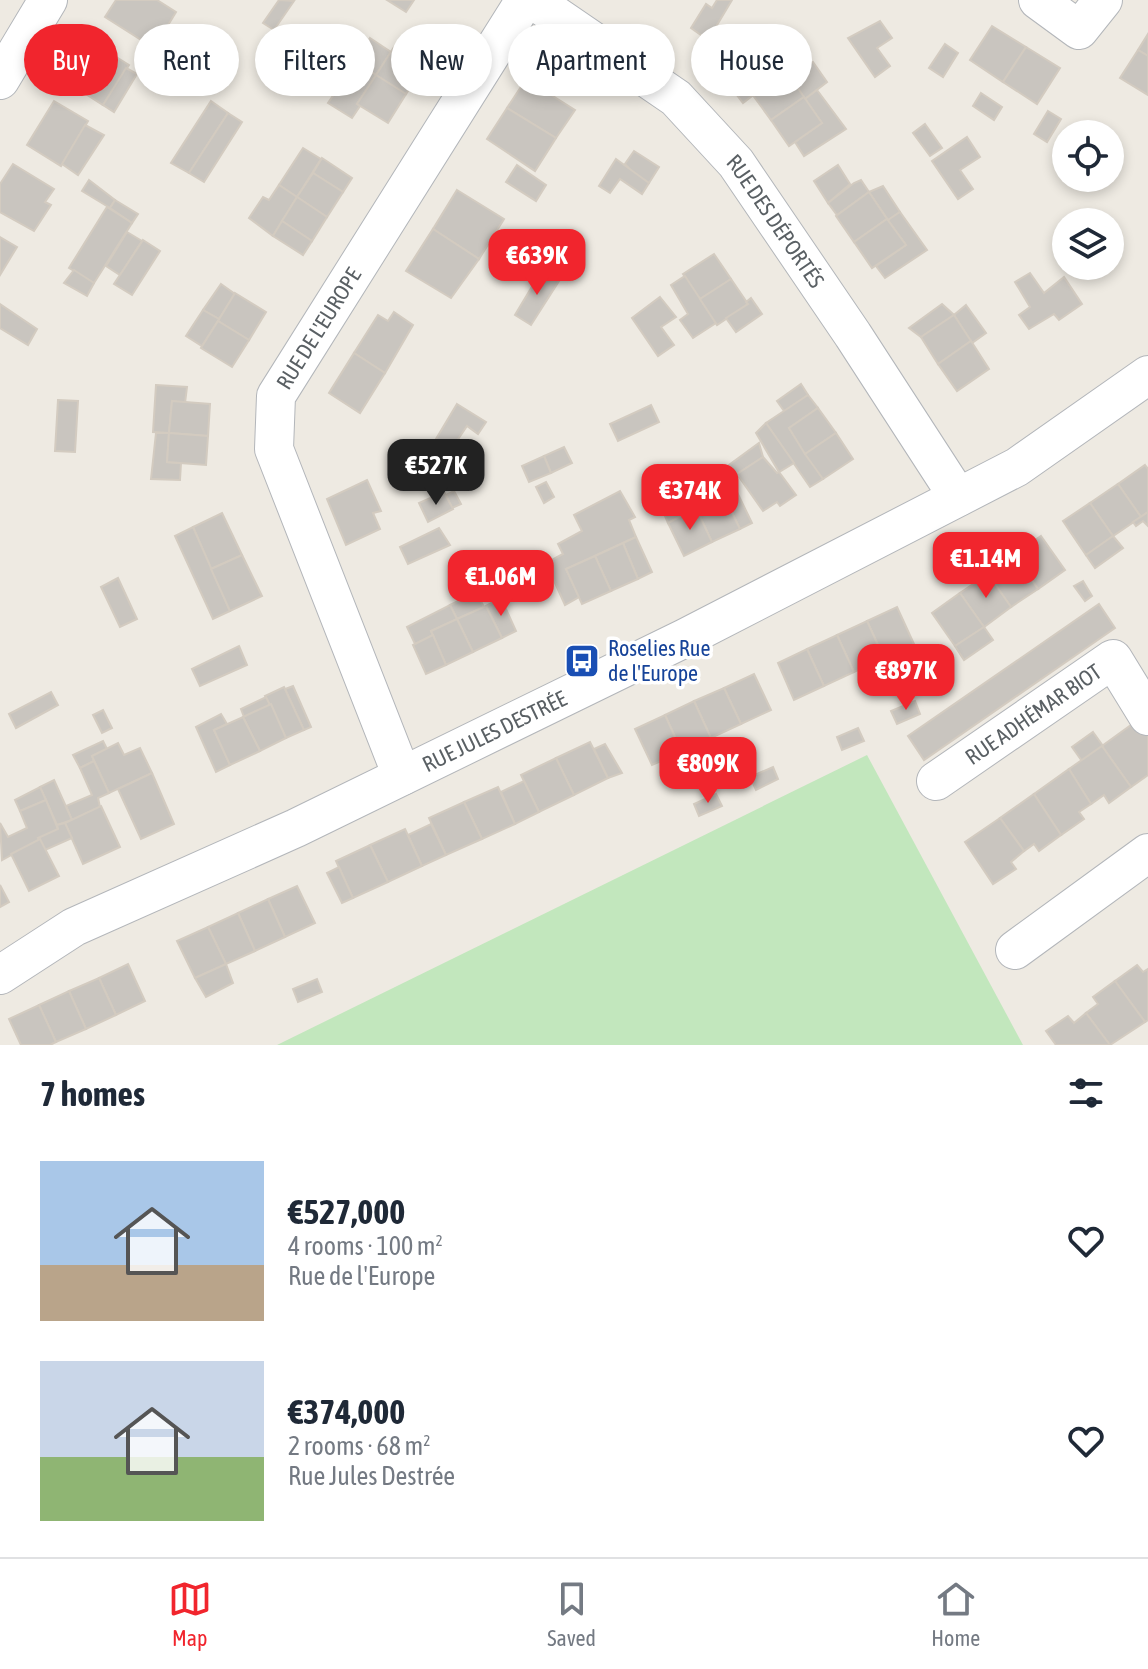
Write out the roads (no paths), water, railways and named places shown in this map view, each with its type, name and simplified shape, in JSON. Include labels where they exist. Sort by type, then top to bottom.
[{"type":"street","points":[[0,80],[48,0]]},
{"type":"street","name":"RUE DE L'EUROPE","points":[[402,776],[274,449],[276,396],[525,0]]},
{"type":"street","name":"RUE DES DÉPORTÉS","points":[[533,0],[676,98],[736,163],[958,497]]},
{"type":"street","points":[[1038,0],[1079,30],[1103,0]]},
{"type":"street","name":"RUE JULES DESTRÉE","points":[[0,975],[74,927],[296,828],[685,638],[1017,467],[1148,375]]},
{"type":"street","name":"RUE ADHÉMAR BIOT","points":[[936,781],[1113,659],[1148,716]]},
{"type":"street","points":[[1015,950],[1148,853]]},
{"type":"place","name":"Roselies Rue de l'Europe","points":[[582,661]]}]
